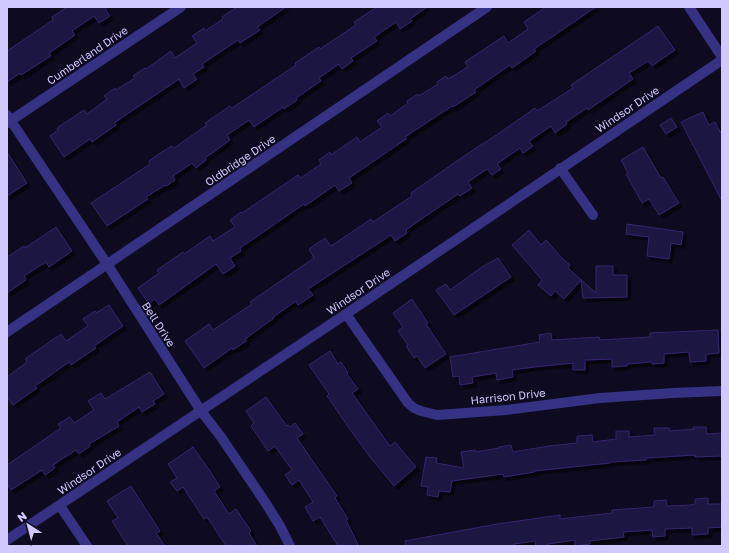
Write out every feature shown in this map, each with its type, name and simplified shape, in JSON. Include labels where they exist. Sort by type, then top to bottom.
[{"type":"street","name":"Cumberland Drive","points":[[8,120],[181,7]]},
{"type":"street","name":"Oldbridge Drive","points":[[7,332],[487,7]]},
{"type":"street","points":[[689,7],[722,57]]},
{"type":"street","name":"Windsor Drive","points":[[7,540],[346,314],[722,60]]},
{"type":"street","name":"Bell Drive","points":[[8,120],[107,264],[201,411],[221,437],[265,502],[290,546]]},
{"type":"street","points":[[560,168],[593,215]]},
{"type":"street","name":"Harrison Drive","points":[[346,314],[408,402],[414,408],[437,415],[506,410],[600,398],[722,391]]},
{"type":"street","points":[[60,506],[87,546]]},
{"type":"building","points":[[67,7],[107,7],[105,9],[110,16],[99,23],[94,16],[72,31],[75,35],[49,53],[51,56],[7,82],[7,51],[53,20],[52,17]]},
{"type":"building","points":[[237,7],[286,7],[257,27],[260,30],[240,43],[238,40],[202,64],[204,67],[193,74],[197,79],[184,88],[179,79],[114,123],[116,125],[92,142],[90,139],[64,157],[50,136],[58,130],[57,128],[84,110],[87,114],[107,99],[104,96],[115,88],[116,90],[135,78],[133,76],[145,68],[146,69],[171,51],[175,58],[197,43],[192,36],[204,28],[205,31]]},
{"type":"building","points":[[377,7],[427,7],[410,19],[412,21],[400,29],[396,22],[374,37],[377,41],[351,58],[353,61],[342,69],[339,64],[319,78],[321,81],[296,98],[297,100],[284,109],[283,107],[254,127],[249,120],[227,135],[230,140],[205,158],[206,160],[196,168],[192,163],[173,176],[175,180],[146,197],[148,199],[107,226],[91,203],[150,164],[149,161],[160,153],[172,146],[174,148],[207,125],[205,123],[230,106],[232,108],[296,65],[295,63],[319,47],[320,49],[356,25],[354,22]]},
{"type":"building","points":[[546,7],[596,7],[534,49],[536,51],[512,68],[510,65],[474,90],[476,92],[405,137],[406,139],[349,178],[352,183],[339,191],[335,185],[305,206],[304,204],[240,248],[241,251],[230,258],[235,266],[223,274],[216,264],[159,305],[155,299],[149,304],[138,288],[159,273],[157,270],[210,236],[213,241],[235,227],[230,220],[241,212],[242,213],[298,175],[301,178],[321,164],[319,160],[330,152],[331,155],[357,137],[360,142],[382,127],[377,121],[388,113],[390,116],[408,103],[407,101],[418,94],[419,96],[438,84],[437,82],[446,76],[448,79],[468,67],[465,62],[504,36],[508,43],[528,29],[524,22]]},
{"type":"building","points":[[658,26],[675,50],[652,66],[648,61],[629,73],[633,79],[588,110],[587,108],[566,122],[567,124],[555,133],[551,126],[529,141],[533,146],[523,153],[520,148],[497,164],[501,169],[492,175],[487,169],[468,182],[472,188],[460,196],[458,194],[417,222],[406,230],[407,233],[395,241],[391,235],[308,289],[313,295],[298,305],[296,301],[245,339],[246,341],[233,350],[232,348],[204,368],[185,341],[209,324],[213,330],[252,304],[250,302],[314,258],[309,249],[325,238],[331,246],[371,219],[373,222],[412,196],[411,193],[535,108],[537,111],[573,88],[571,85]]},
{"type":"building","points":[[703,112],[709,125],[715,122],[722,135],[722,201],[681,122]]},
{"type":"building","points":[[671,118],[677,127],[666,134],[660,125]]},
{"type":"building","points":[[643,147],[661,178],[663,177],[679,203],[659,215],[649,199],[642,203],[626,174],[628,173],[621,160]]},
{"type":"building","points":[[7,152],[27,183],[7,196]]},
{"type":"building","points":[[627,224],[683,232],[681,245],[671,243],[669,259],[647,256],[649,237],[626,234]]},
{"type":"building","points":[[56,227],[72,251],[49,267],[46,262],[24,276],[26,280],[7,293],[7,257],[24,246],[25,248]]},
{"type":"building","points":[[529,230],[541,245],[546,240],[570,265],[568,268],[596,293],[596,266],[613,266],[613,275],[627,275],[627,297],[583,298],[581,280],[564,299],[555,291],[551,296],[538,285],[542,280],[512,245]]},
{"type":"building","points":[[498,258],[511,277],[454,315],[436,290],[446,284],[450,290],[482,267]]},
{"type":"building","points":[[412,299],[428,323],[426,324],[446,354],[425,368],[417,356],[414,358],[406,346],[408,345],[398,331],[403,327],[393,313]]},
{"type":"building","points":[[109,305],[123,326],[94,346],[96,348],[71,365],[69,362],[35,386],[37,388],[13,405],[7,397],[7,377],[27,362],[25,359],[61,334],[66,341],[88,326],[83,319],[95,311],[96,313]]},
{"type":"building","points":[[718,330],[719,353],[706,354],[706,361],[690,362],[689,352],[664,354],[664,363],[652,364],[651,362],[627,364],[627,366],[612,367],[612,359],[585,360],[585,370],[573,370],[573,363],[534,367],[512,370],[513,377],[497,380],[496,373],[472,377],[473,383],[460,385],[459,376],[453,377],[450,357],[540,342],[539,335],[551,333],[552,340],[599,337],[600,340],[650,337],[650,333]]},
{"type":"building","points":[[330,351],[338,364],[341,362],[348,373],[347,374],[358,389],[352,393],[390,446],[395,442],[416,467],[394,486],[349,428],[327,396],[329,394],[309,365]]},
{"type":"building","points":[[150,372],[164,394],[153,401],[155,404],[142,412],[139,407],[117,422],[119,426],[89,444],[90,446],[79,454],[76,450],[53,465],[55,468],[45,475],[42,470],[11,490],[7,484],[7,465],[61,428],[58,424],[70,417],[74,423],[94,410],[88,401],[101,393],[105,399]]},
{"type":"building","points":[[266,397],[287,426],[288,425],[290,427],[295,423],[303,434],[297,438],[337,496],[335,498],[348,519],[346,520],[359,546],[338,546],[320,517],[313,521],[305,507],[313,502],[299,480],[292,485],[285,475],[292,470],[275,446],[268,451],[251,426],[254,423],[246,411]]},
{"type":"building","points":[[693,427],[706,427],[707,434],[722,433],[722,456],[695,457],[695,455],[646,458],[646,460],[610,462],[534,471],[504,477],[503,474],[452,481],[450,492],[439,491],[438,497],[427,495],[428,487],[421,486],[426,457],[437,458],[436,463],[464,468],[461,452],[475,450],[475,452],[511,445],[513,452],[577,443],[577,436],[592,435],[593,442],[616,439],[616,431],[629,431],[629,437],[655,435],[654,428],[669,428],[670,431],[694,429]]},
{"type":"building","points":[[193,447],[220,487],[214,491],[229,514],[236,509],[251,531],[249,533],[257,546],[226,546],[207,517],[204,519],[183,487],[177,491],[170,482],[177,478],[168,464]]},
{"type":"building","points":[[131,486],[160,531],[156,533],[165,546],[128,546],[112,521],[118,518],[107,501]]},
{"type":"building","points":[[708,498],[708,504],[722,504],[722,527],[708,528],[708,534],[692,535],[692,528],[665,529],[665,536],[653,537],[652,530],[623,532],[624,537],[589,541],[590,544],[575,546],[575,540],[548,544],[549,546],[536,546],[535,541],[514,544],[514,546],[406,546],[405,541],[497,524],[560,515],[560,519],[612,513],[612,510],[654,507],[654,501],[666,500],[667,506],[691,505],[695,504],[695,499]]}]
